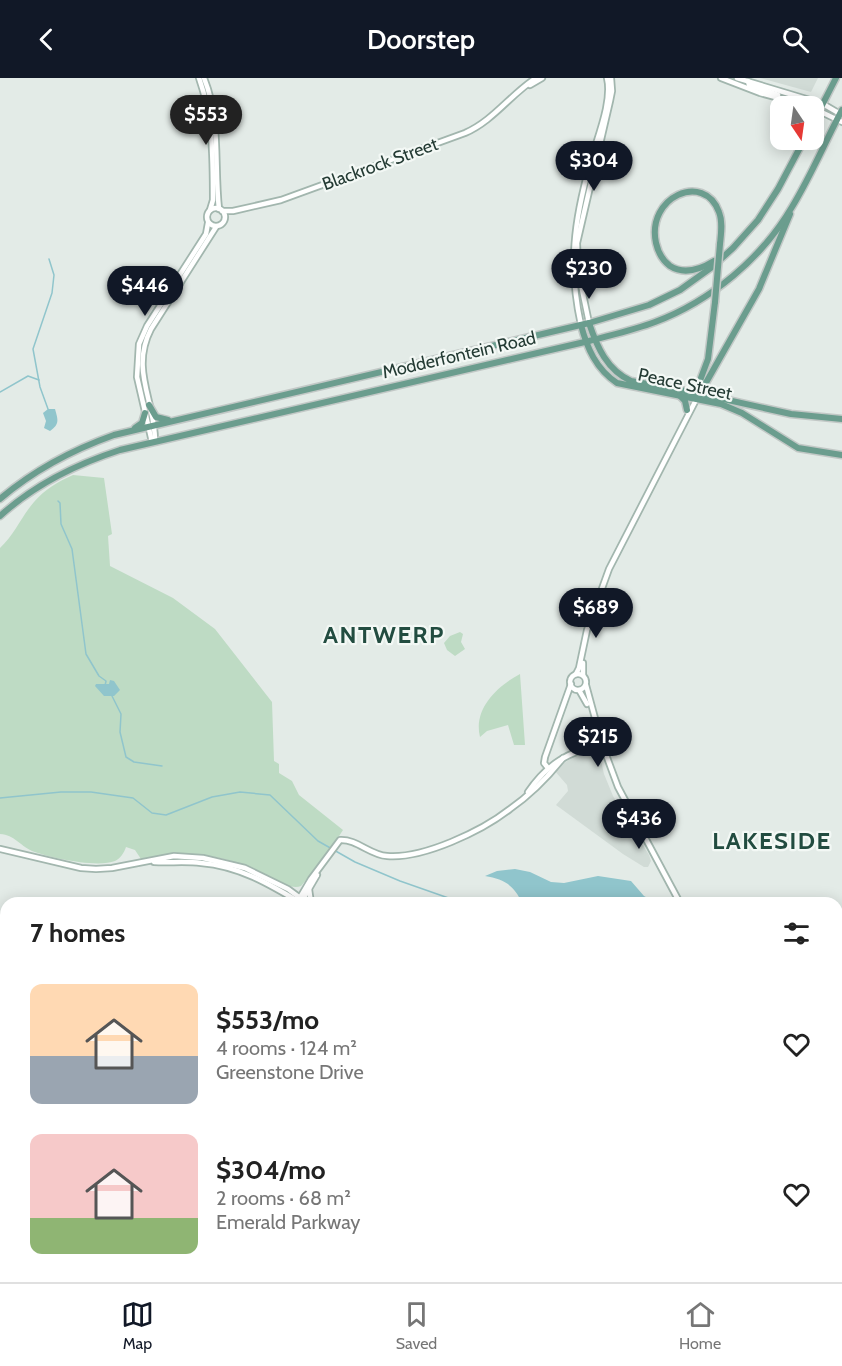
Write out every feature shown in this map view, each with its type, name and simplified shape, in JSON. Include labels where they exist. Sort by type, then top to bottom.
[{"type":"main road","points":[[822,96],[836,78]]},
{"type":"main road","name":"Modderfontein Road","points":[[0,516],[25,496],[66,471],[104,455],[594,340],[654,323],[687,308],[744,266],[768,241],[792,208],[841,116]]},
{"type":"main road","name":"Modderfontein Road","points":[[0,499],[33,473],[52,462],[93,442],[114,435],[581,325],[634,311],[665,298],[695,280],[733,248],[768,205],[798,150]]},
{"type":"main road","points":[[696,396],[708,359],[715,302],[720,244],[719,213],[710,200],[699,193],[679,193],[664,205],[656,220],[655,237],[660,254],[670,266],[680,270],[688,271],[703,267],[733,248]]},
{"type":"main road","points":[[696,396],[759,289],[792,208]]},
{"type":"main road","name":"Peace Street","points":[[589,323],[594,340],[609,364],[615,372],[631,381],[669,388],[721,404],[742,413],[798,448],[842,457]]},
{"type":"main road","name":"Peace Street","points":[[581,325],[585,342],[604,373],[617,383],[680,396],[711,397],[790,414],[842,419]]},
{"type":"main road","points":[[706,382],[711,397]]},
{"type":"main road","points":[[680,396],[685,401],[687,410]]},
{"type":"main road","points":[[149,405],[154,416],[161,420],[210,412]]},
{"type":"main road","points":[[114,435],[140,425],[145,413]]},
{"type":"street","points":[[151,426],[145,413],[137,377],[139,344],[147,326],[206,234],[208,224],[206,218],[213,200],[211,134],[206,100],[198,78]]},
{"type":"street","points":[[204,78],[212,106],[221,210],[225,218]]},
{"type":"street","name":"Blackrock Street","points":[[221,210],[232,211],[281,200],[465,133],[481,124],[536,78]]},
{"type":"street","name":"Blackrock Street","points":[[515,94],[542,78]]},
{"type":"street","points":[[589,323],[578,270],[577,243],[612,92],[609,78]]},
{"type":"street","points":[[581,325],[573,239],[607,101],[609,78]]},
{"type":"street","points":[[721,78],[771,96]]},
{"type":"street","points":[[738,78],[786,96]]},
{"type":"street","points":[[748,81],[749,85],[778,96]]},
{"type":"street","points":[[824,111],[841,116]]},
{"type":"street","points":[[210,210],[221,210]]},
{"type":"street","points":[[154,442],[141,362],[146,339],[216,227],[223,224],[232,211]]},
{"type":"street","points":[[208,224],[216,227]]},
{"type":"street","points":[[665,458],[696,396]]},
{"type":"street","points":[[600,745],[588,704],[571,679],[580,664],[587,630],[609,569],[696,396]]},
{"type":"street","points":[[595,607],[584,652],[583,675],[586,680],[588,704],[596,734],[628,809],[677,897]]},
{"type":"street","points":[[576,674],[583,675]]},
{"type":"street","points":[[548,768],[544,763],[545,757],[567,695],[575,688],[586,685]]},
{"type":"street","points":[[305,897],[322,865],[340,840],[347,840],[381,855],[414,854],[436,847],[481,827],[509,810],[525,797],[548,768],[569,754],[593,744],[596,734]]},
{"type":"street","points":[[584,748],[600,745]]},
{"type":"street","points":[[531,790],[563,758]]},
{"type":"street","points":[[0,849],[88,868],[112,868],[174,856],[203,858],[245,868],[297,897]]},
{"type":"street","points":[[287,891],[308,888]]},
{"type":"street","points":[[305,897],[308,888]]},
{"type":"street","points":[[287,891],[289,897]]},
{"type":"shaded area","points":[[760,78],[818,78],[811,92]]},
{"type":"shaded area","points":[[592,751],[600,756],[613,796],[649,855],[651,861],[648,867],[644,867],[623,854],[556,805],[568,791],[567,785],[554,770],[573,757]]},
{"type":"green space","points":[[73,475],[104,478],[112,534],[108,536],[110,566],[173,598],[215,629],[272,702],[274,761],[279,764],[279,773],[292,781],[299,795],[343,830],[324,859],[301,886],[288,886],[230,861],[192,854],[141,859],[135,850],[126,847],[119,859],[115,861],[97,863],[74,861],[32,851],[13,838],[0,834],[0,548],[38,498],[52,486]]},
{"type":"green space","points":[[460,632],[463,634],[461,642],[465,649],[455,656],[447,650],[444,643],[450,636]]},
{"type":"green space","points":[[520,674],[525,745],[514,745],[508,725],[487,731],[480,737],[480,717],[489,700],[503,685]]},
{"type":"water","points":[[48,409],[55,409],[57,419],[57,424],[50,431],[44,428],[46,421],[43,413]]},
{"type":"water","points":[[110,680],[114,681],[120,690],[114,696],[104,696],[95,686],[96,684],[109,684]]},
{"type":"water","points":[[515,869],[530,872],[551,882],[564,883],[598,876],[631,881],[646,897],[519,897],[508,884],[485,876],[497,871]]},
{"type":"waterway","points":[[48,409],[40,387],[33,349],[52,293],[54,275],[49,259]]},
{"type":"waterway","points":[[0,392],[28,376],[39,380]]},
{"type":"waterway","points":[[58,501],[61,524],[72,549],[86,654],[99,676],[106,681],[105,686]]},
{"type":"waterway","points":[[112,696],[121,714],[120,732],[126,757],[134,762],[162,766]]},
{"type":"waterway","points":[[0,798],[61,792],[91,792],[133,798],[152,813],[166,815],[212,797],[240,792],[270,795],[318,841],[355,862],[446,897]]},
{"type":"district","name":"ANTWERP","points":[[384,635]]},
{"type":"district","name":"LAKESIDE","points":[[772,841]]}]
